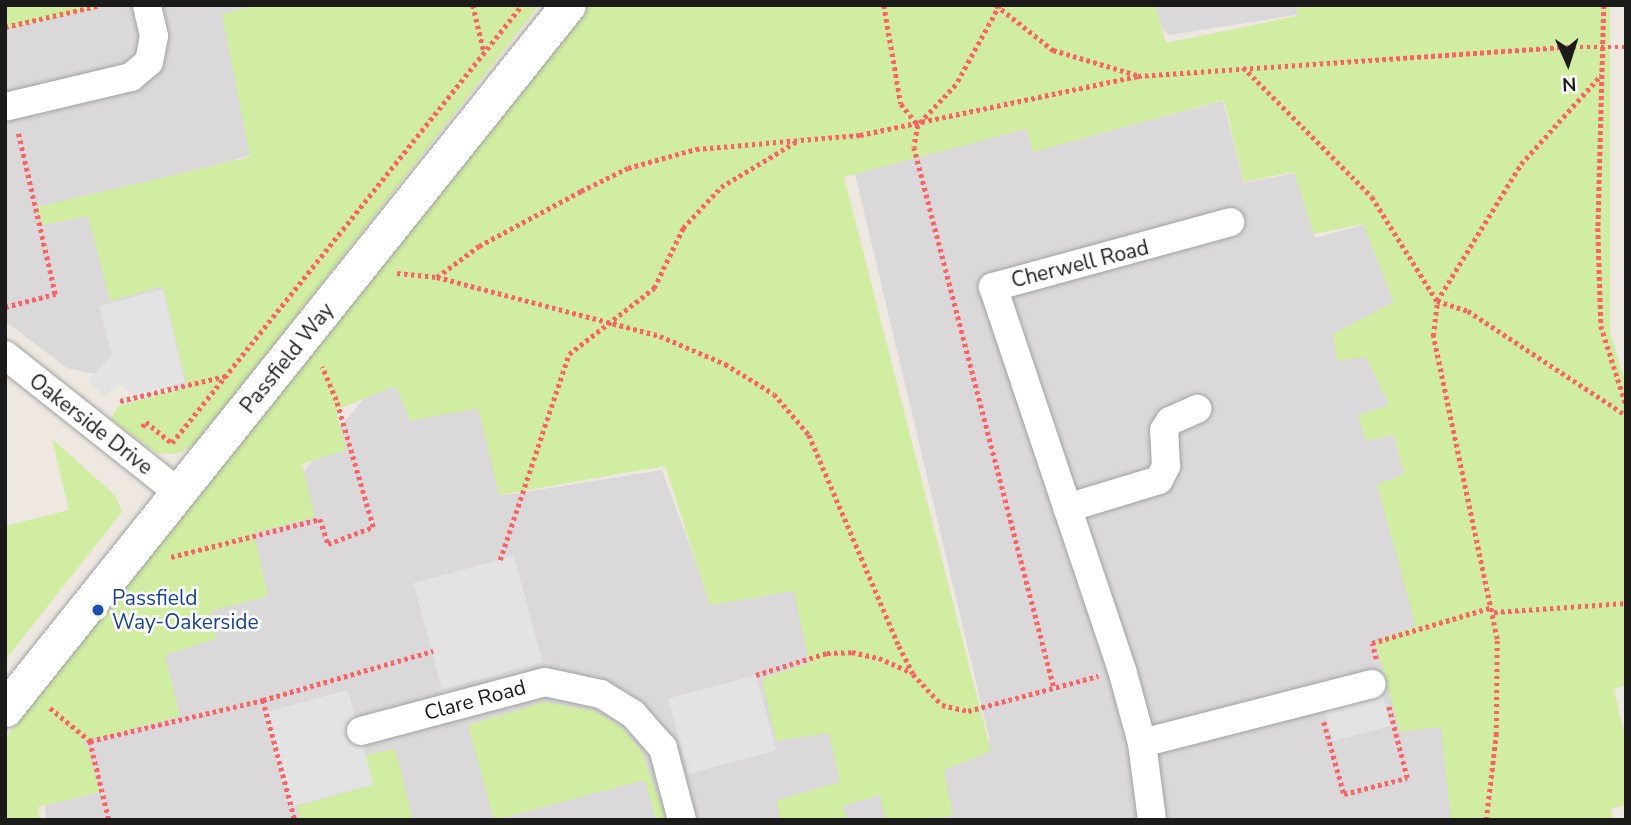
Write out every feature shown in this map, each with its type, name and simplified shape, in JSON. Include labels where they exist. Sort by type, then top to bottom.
[{"type":"street","points":[[10,115],[131,77],[149,62],[154,36],[147,5]]},
{"type":"street","name":"Passfield Way","points":[[5,709],[568,5]]},
{"type":"street","name":"Cherwell Road","points":[[1152,820],[1142,743],[1122,670],[993,287],[1230,222]]},
{"type":"street","name":"Oakerside Drive","points":[[5,355],[178,492]]},
{"type":"street","points":[[1067,508],[1159,480],[1166,466],[1164,430],[1170,421],[1196,409]]},
{"type":"street","name":"Clare Road","points":[[361,731],[489,684],[545,682],[601,694],[633,714],[663,748],[682,820]]},
{"type":"street","points":[[1142,743],[1372,684]]},
{"type":"path","points":[[5,27],[101,5]]},
{"type":"path","points":[[473,5],[484,52]]},
{"type":"path","points":[[146,422],[173,443],[522,5]]},
{"type":"path","points":[[884,5],[901,104],[918,125]]},
{"type":"path","points":[[996,5],[1054,50],[1139,76]]},
{"type":"path","points":[[1604,5],[1601,75],[1601,326],[1626,405]]},
{"type":"path","points":[[436,277],[528,218],[628,168],[696,149],[918,125],[1139,76],[1559,47],[1626,47]]},
{"type":"path","points":[[1242,67],[1372,197],[1437,301],[1468,311],[1626,415]]},
{"type":"path","points":[[1486,820],[1496,735],[1494,612],[1433,336],[1437,301],[1521,164],[1601,75]]},
{"type":"path","points":[[5,307],[55,294],[10,115]]},
{"type":"path","points":[[500,561],[569,354],[606,321],[654,288],[683,228],[721,187],[800,139]]},
{"type":"path","points":[[397,273],[436,277],[606,321],[694,349],[774,394],[794,413],[809,435],[914,674],[942,705],[968,711],[1122,670]]},
{"type":"path","points":[[170,556],[320,519],[328,544],[373,527],[337,400],[322,367]]},
{"type":"path","points":[[120,401],[226,376]]},
{"type":"path","points":[[1494,612],[1626,603]]},
{"type":"path","points":[[90,741],[263,700],[433,651]]},
{"type":"path","points":[[756,675],[827,653],[852,652],[879,658],[914,674]]},
{"type":"path","points":[[263,700],[295,820]]},
{"type":"path","points":[[50,708],[90,741],[109,820]]},
{"type":"shaded area","points":[[5,5],[261,5],[257,153],[149,186],[193,384],[162,389],[67,368],[5,321]]},
{"type":"shaded area","points":[[1127,5],[1307,5],[1302,14],[1170,35]]},
{"type":"shaded area","points":[[1223,101],[1244,183],[1296,173],[1315,238],[1365,224],[1394,299],[1454,820],[47,820],[42,791],[378,381],[485,403],[506,495],[662,470],[708,595],[813,586],[854,775],[990,741],[855,174],[1024,127],[1036,150]]},
{"type":"shaded area","points":[[163,289],[185,382],[133,395],[120,384],[104,396],[88,380],[112,355],[99,306]]},
{"type":"shaded area","points":[[514,556],[542,662],[442,689],[414,583]]},
{"type":"shaded area","points":[[756,675],[776,750],[688,774],[668,699]]},
{"type":"shaded area","points":[[348,690],[373,785],[289,807],[264,713]]},
{"type":"shaded area","points":[[1382,693],[1391,726],[1333,741],[1324,709]]},
{"type":"green space","points":[[5,5],[111,5],[5,30]]},
{"type":"green space","points":[[258,5],[539,5],[206,432],[191,447],[176,454],[157,453],[111,419],[118,406],[187,387],[163,286],[110,301],[88,216],[43,225],[37,207],[250,157],[222,14]]},
{"type":"green space","points":[[582,5],[1155,5],[1166,43],[1297,16],[1298,5],[1610,5],[1610,332],[1626,384],[1626,685],[1614,689],[1626,741],[1626,805],[1611,808],[1613,820],[1451,820],[1441,727],[1400,732],[1375,641],[1416,626],[1377,485],[1404,474],[1394,435],[1366,441],[1358,415],[1389,405],[1366,357],[1337,361],[1333,334],[1394,302],[1363,224],[1314,234],[1294,172],[1244,182],[1224,100],[1033,152],[1026,129],[844,177],[991,751],[944,770],[953,815],[933,820],[885,820],[880,795],[843,806],[847,820],[780,820],[777,800],[840,782],[829,733],[776,741],[762,679],[809,663],[794,591],[710,605],[665,466],[499,495],[478,408],[410,421],[396,386],[336,410],[346,450],[302,464],[315,517],[254,533],[268,596],[211,611],[216,639],[165,655],[180,716],[82,742],[88,748],[100,792],[38,807],[40,820],[5,820],[5,739]]},
{"type":"green space","points":[[52,439],[115,495],[122,512],[5,660],[5,526],[69,510]]},
{"type":"green space","points":[[544,702],[595,711],[620,726],[641,750],[666,820],[656,820],[645,780],[494,820],[468,725]]},
{"type":"green space","points":[[395,749],[413,820],[300,820],[297,806],[373,785],[365,755]]},
{"type":"place","name":"Passfield Way-Oakerside","points":[[98,610]]}]
